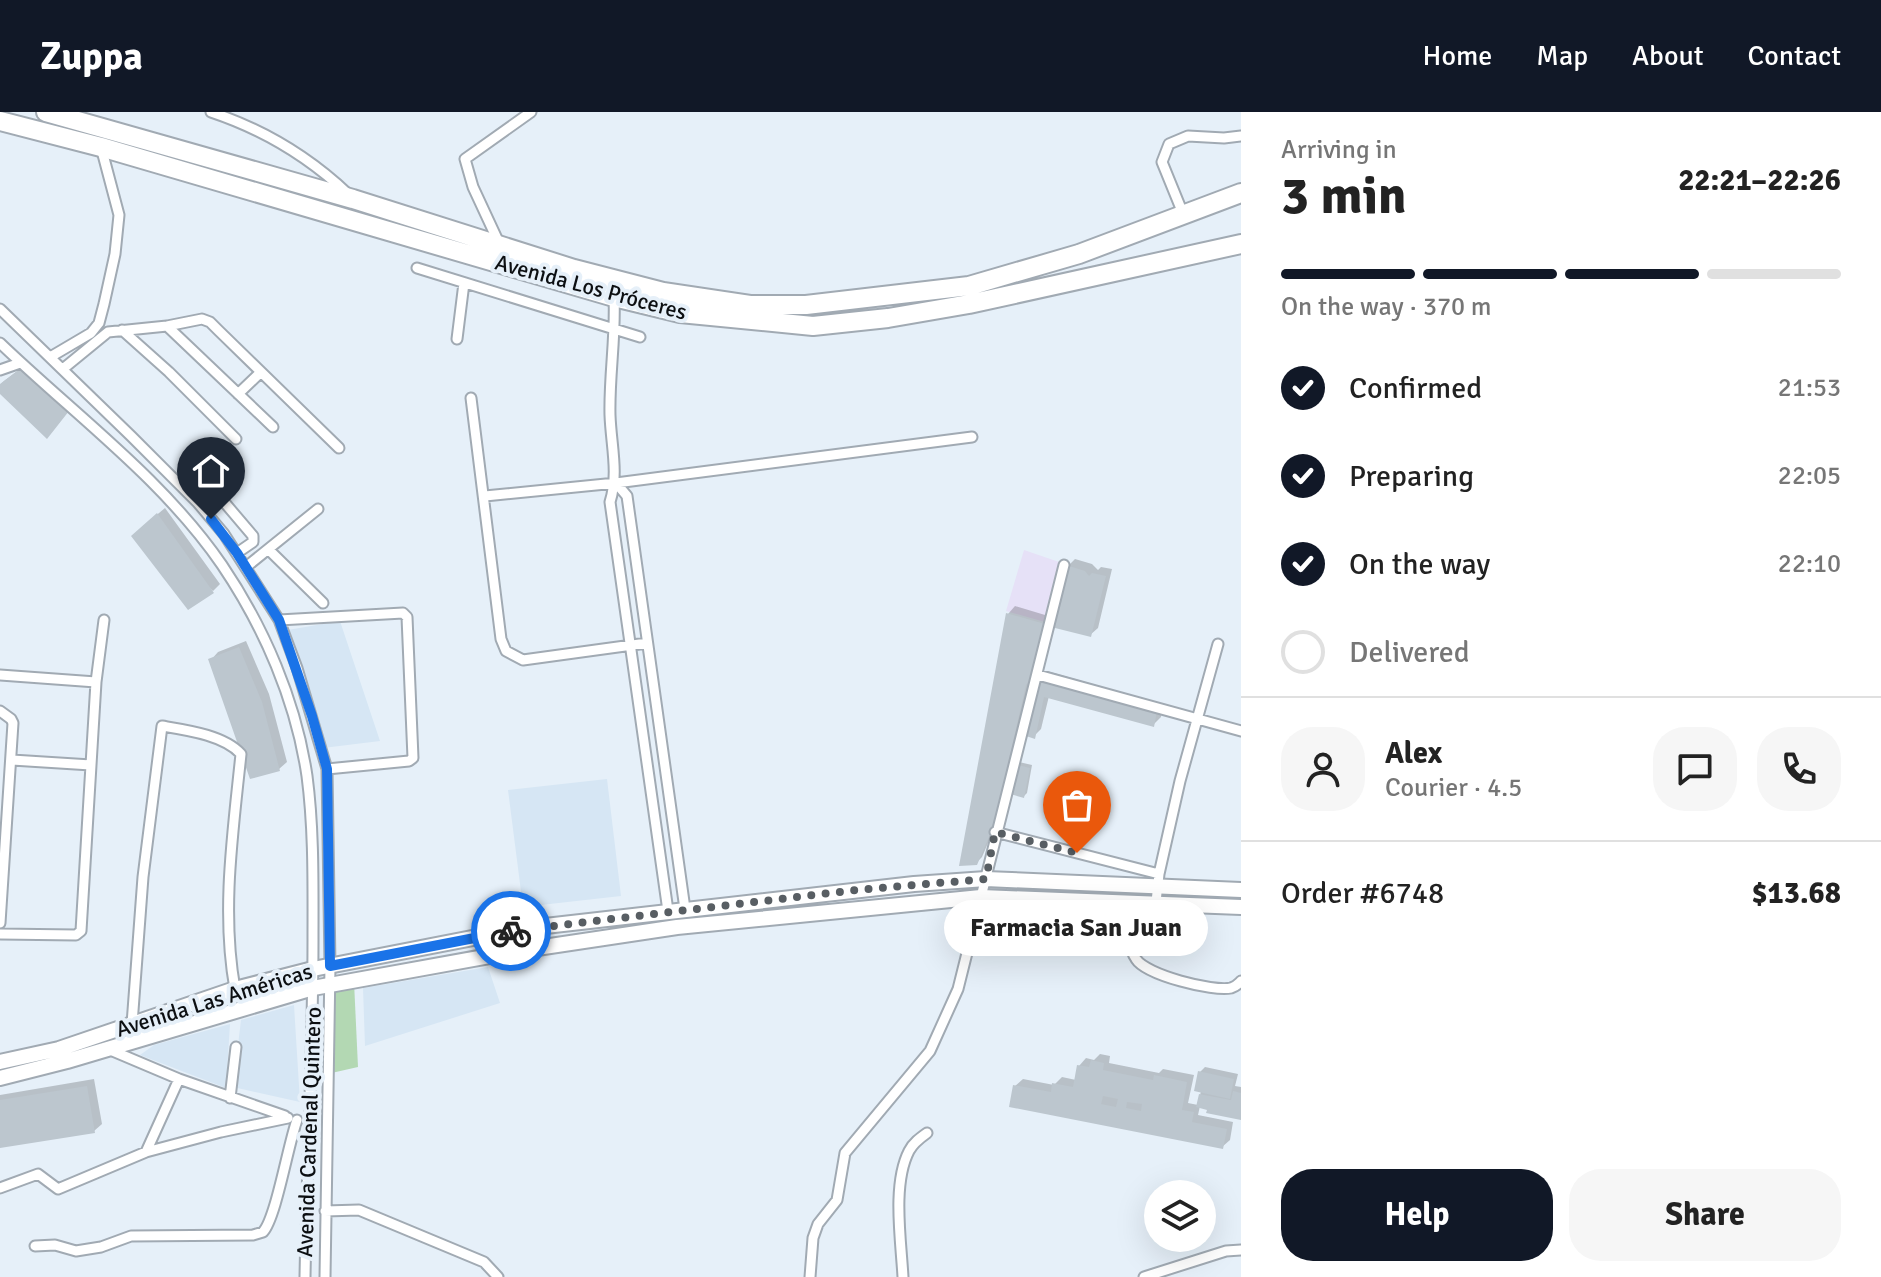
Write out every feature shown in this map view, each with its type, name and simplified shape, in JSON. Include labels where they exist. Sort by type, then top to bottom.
[{"type":"highway","name":"Avenida Los Próceres","points":[[46,112],[353,199],[574,269],[663,292],[750,305],[806,305],[969,286],[1079,254],[1241,193]]},
{"type":"highway","name":"Avenida Los Próceres","points":[[0,121],[101,147],[614,297],[680,313],[813,326],[888,318],[969,304],[1241,244]]},
{"type":"street","points":[[211,112],[233,119],[279,142],[322,170],[353,199]]},
{"type":"street","points":[[500,246],[473,187],[465,159],[531,112]]},
{"type":"street","points":[[1184,216],[1162,162],[1169,144],[1188,136],[1241,136]]},
{"type":"street","points":[[52,356],[91,333],[99,323],[104,304],[115,254],[119,215],[101,147]]},
{"type":"street","points":[[417,268],[640,337]]},
{"type":"street","points":[[457,339],[464,283]]},
{"type":"street","points":[[614,297],[610,414],[616,483],[610,502],[668,911]]},
{"type":"street","name":"Avenida Cardenal Quintero","points":[[0,309],[52,356],[198,503],[237,553],[279,620],[301,680],[327,769],[330,985],[325,1277]]},
{"type":"street","points":[[64,368],[108,332],[202,319],[210,322],[339,448]]},
{"type":"street","points":[[167,326],[273,427]]},
{"type":"street","points":[[122,330],[236,439]]},
{"type":"street","points":[[0,343],[184,517],[221,564],[257,621],[280,674],[307,776],[313,880],[313,969]]},
{"type":"street","points":[[0,370],[20,363]]},
{"type":"street","points":[[238,394],[261,372]]},
{"type":"street","points":[[471,398],[501,639],[506,651],[523,660],[647,643]]},
{"type":"street","points":[[485,496],[616,483],[972,437]]},
{"type":"street","points":[[616,483],[627,496],[685,909]]},
{"type":"street","points":[[219,496],[253,536],[253,542],[237,553]]},
{"type":"street","points":[[246,567],[318,509]]},
{"type":"street","points":[[269,550],[323,603]]},
{"type":"street","points":[[810,1277],[813,1238],[818,1224],[837,1200],[845,1153],[930,1051],[958,989],[1064,565]]},
{"type":"street","points":[[279,620],[403,613],[407,617],[413,758],[409,761],[327,769]]},
{"type":"street","points":[[0,934],[76,935],[81,931],[96,682],[104,620]]},
{"type":"street","points":[[995,832],[1157,888],[1196,719],[1218,644]]},
{"type":"street","points":[[0,675],[96,682]]},
{"type":"street","points":[[1038,675],[1241,731]]},
{"type":"street","points":[[0,711],[13,723],[12,778],[0,923]]},
{"type":"street","points":[[132,1024],[143,877],[162,726],[201,734],[227,744],[241,754],[228,895],[235,989]]},
{"type":"street","points":[[12,760],[91,765]]},
{"type":"street","points":[[0,777],[12,778]]},
{"type":"street","name":"Avenida Las Américas","points":[[0,1062],[59,1049],[235,989],[313,969],[519,929],[914,884],[986,879],[1241,890]]},
{"type":"street","name":"Avenida Las Américas","points":[[0,1078],[313,988],[517,951],[677,927],[981,897],[1129,903],[1157,888],[1241,907]]},
{"type":"street","points":[[1129,903],[1132,952],[1138,963],[1165,977],[1223,989],[1235,987],[1241,981]]},
{"type":"street","name":"Avenida Cardenal Quintero","points":[[305,1277],[313,969]]},
{"type":"street","points":[[230,1098],[236,1047]]},
{"type":"street","points":[[108,1049],[230,1098],[310,1123]]},
{"type":"street","points":[[146,1152],[179,1079]]},
{"type":"street","points":[[0,1188],[40,1174],[58,1189],[146,1152],[221,1132],[293,1119]]},
{"type":"street","points":[[35,1246],[57,1246],[76,1251],[101,1247],[131,1236],[253,1235],[263,1232],[271,1219],[293,1119]]},
{"type":"street","points":[[903,1277],[900,1221],[904,1166],[910,1149],[927,1133]]},
{"type":"street","points":[[325,1211],[359,1210],[484,1262],[498,1277]]},
{"type":"street","points":[[1144,1277],[1226,1251],[1241,1250]]},
{"type":"shaded area","points":[[1024,550],[1062,563],[1045,622],[1006,611]]},
{"type":"shaded area","points":[[340,621],[380,741],[323,748],[282,631]]},
{"type":"shaded area","points":[[607,779],[621,896],[523,907],[508,790]]},
{"type":"shaded area","points":[[488,967],[500,1003],[365,1046],[363,988]]},
{"type":"shaded area","points":[[294,1005],[300,1102],[233,1087],[241,1020]]},
{"type":"shaded area","points":[[230,1024],[226,1088],[140,1055],[154,1045]]},
{"type":"green space","points":[[354,982],[358,1067],[327,1074],[331,987]]},
{"type":"building","points":[[20,369],[69,411],[47,439],[0,394],[0,384]]},
{"type":"building","points":[[157,513],[214,593],[188,610],[131,536]]},
{"type":"building","points":[[1066,565],[1085,571],[1089,576],[1092,573],[1106,576],[1091,637],[1051,627]]},
{"type":"building","points":[[1006,613],[1045,624],[1036,673],[1026,685],[994,825],[977,865],[959,866]]},
{"type":"building","points":[[239,647],[262,702],[280,771],[250,779],[208,659]]},
{"type":"building","points":[[1038,677],[1157,711],[1154,727],[1044,697],[1035,739],[1020,734]]},
{"type":"building","points":[[1014,764],[1030,768],[1024,798],[1007,793]]},
{"type":"building","points":[[1091,1060],[1104,1063],[1103,1070],[1153,1080],[1154,1075],[1187,1082],[1182,1110],[1194,1112],[1192,1122],[1227,1129],[1223,1149],[1009,1107],[1013,1085],[1051,1092],[1052,1083],[1073,1087],[1077,1065],[1089,1067]],"holes":[[[1103,1096],[1118,1099],[1116,1107],[1101,1104]],[[1127,1102],[1142,1104],[1141,1111],[1126,1108]]]},
{"type":"building","points":[[1198,1071],[1234,1079],[1230,1099],[1194,1091]]},
{"type":"building","points":[[87,1086],[95,1133],[0,1148],[0,1100]]},
{"type":"building","points":[[1233,1091],[1241,1093],[1241,1120],[1206,1113],[1207,1110],[1196,1107],[1199,1094],[1231,1100]]},
{"type":"way so far","points":[[511,931],[856,890],[986,879],[995,832],[1077,853]]},
{"type":"place","name":"Farmacia San Juan","points":[[1077,853]]},
{"type":"route","points":[[211,519],[237,553],[279,620],[297,668],[327,769],[330,966],[511,931]]}]
